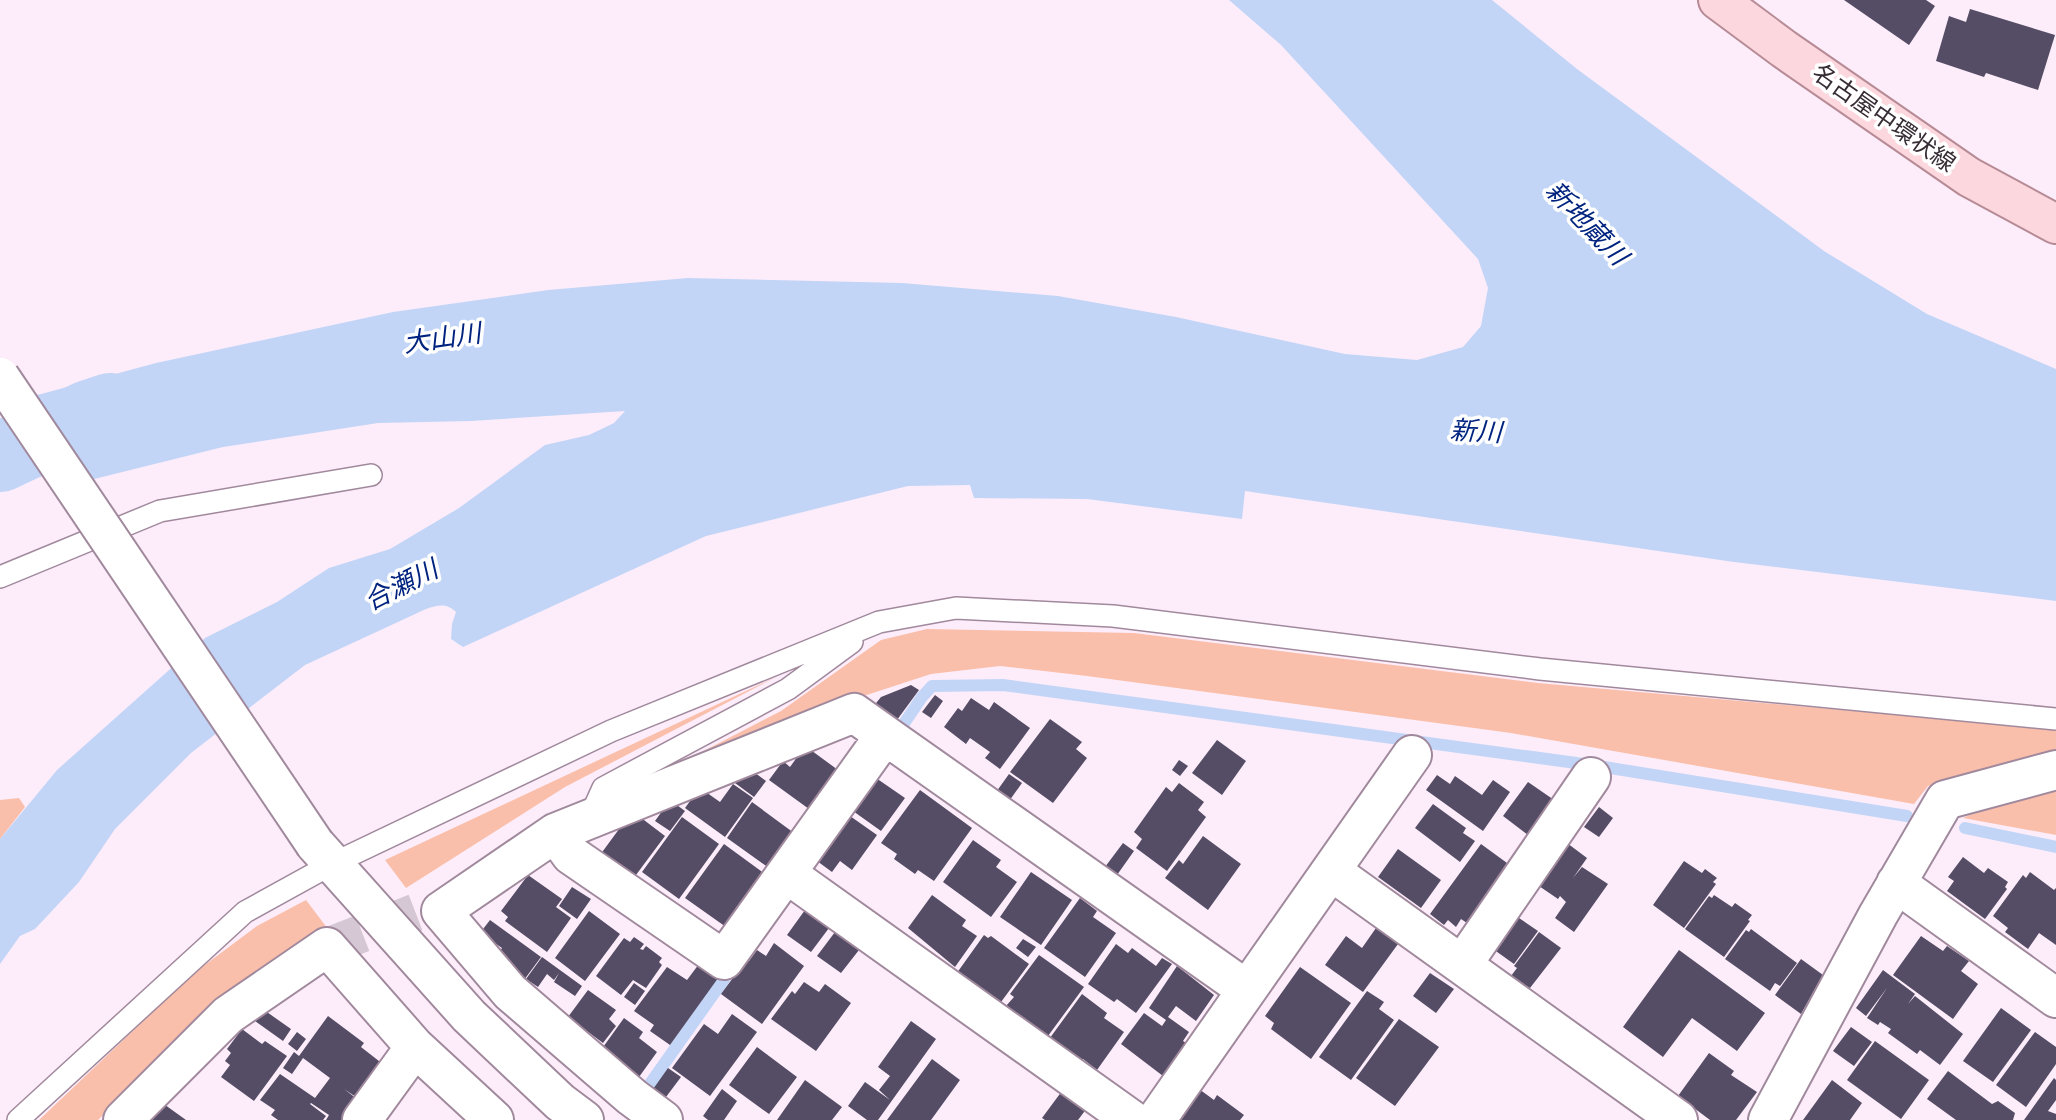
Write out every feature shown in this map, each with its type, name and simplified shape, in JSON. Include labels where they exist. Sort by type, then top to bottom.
[{"type":"main road","name":"名古屋中環状線","points":[[1718,0],[1969,177],[2056,224]]},
{"type":"street","points":[[0,377],[324,854],[469,1016],[560,1102],[584,1120]]},
{"type":"street","points":[[663,1120],[632,1097],[510,992],[441,911],[555,833],[854,713],[1247,990]]},
{"type":"street","points":[[555,833],[571,855],[724,960],[885,735]]},
{"type":"street","points":[[1156,1120],[1412,755]]},
{"type":"street","points":[[1768,1120],[1896,883],[1945,800],[2056,770]]},
{"type":"street","points":[[1462,965],[1591,777]]},
{"type":"street","points":[[1331,871],[1678,1120]]},
{"type":"street","points":[[787,874],[1132,1120]]},
{"type":"street","points":[[1896,883],[2056,998]]},
{"type":"street","points":[[123,1120],[228,1015],[327,947],[415,1047],[494,1120]]},
{"type":"street","points":[[362,1120],[415,1047]]},
{"type":"lane","points":[[0,577],[160,511],[371,475]]},
{"type":"lane","points":[[18,1120],[245,912],[324,854],[611,731],[879,622],[956,608],[1113,616],[1540,669],[2056,719]]},
{"type":"lane","points":[[589,819],[603,788],[788,689],[879,622]]},
{"type":"shaded area","points":[[927,629],[1134,633],[1538,683],[2056,729],[2056,753],[1928,786],[1914,804],[1511,733],[1000,666],[931,674],[784,722],[611,799],[781,711],[881,640]]},
{"type":"shaded area","points":[[778,676],[565,787],[406,888],[385,860]]},
{"type":"shaded area","points":[[2056,790],[2056,835],[1963,818],[1986,807]]},
{"type":"shaded area","points":[[19,798],[25,807],[0,839],[0,800]]},
{"type":"shaded area","points":[[306,900],[334,937],[226,999],[98,1120],[39,1120],[194,973],[257,926]]},
{"type":"water","points":[[1229,0],[1492,0],[1577,69],[1824,251],[1927,314],[2056,369],[2056,601],[1734,562],[1245,491],[1242,519],[1087,499],[974,498],[970,485],[908,486],[706,536],[463,647],[451,639],[456,612],[449,607],[439,606],[426,609],[305,665],[191,753],[115,829],[79,882],[35,929],[20,936],[0,964],[0,839],[57,770],[205,638],[277,602],[329,568],[390,549],[459,508],[545,445],[589,435],[614,423],[625,411],[471,421],[378,423],[223,447],[54,489],[4,404],[156,363],[393,312],[548,290],[688,278],[902,283],[1058,296],[1176,317],[1345,354],[1417,360],[1463,347],[1481,326],[1488,288],[1478,259],[1281,45]]},
{"type":"building","points":[[1844,0],[1926,0],[1935,6],[1909,45]]},
{"type":"building","points":[[1970,9],[2055,35],[2038,90],[1986,73],[1984,77],[1936,61],[1949,16],[1966,22]]},
{"type":"building","points":[[911,685],[919,690],[894,724],[872,708],[881,697]]},
{"type":"building","points":[[935,695],[943,701],[931,718],[922,712]]},
{"type":"building","points":[[971,698],[989,710],[994,702],[1030,728],[1000,769],[985,758],[990,752],[970,738],[966,744],[944,727],[958,708],[962,711]]},
{"type":"building","points":[[1050,719],[1082,742],[1076,749],[1087,758],[1053,803],[1010,772]]},
{"type":"building","points":[[1217,740],[1246,761],[1222,795],[1192,773]]},
{"type":"building","points":[[808,748],[838,770],[809,809],[769,780],[783,761],[790,767],[800,753],[803,755]]},
{"type":"building","points":[[1179,760],[1188,766],[1180,776],[1172,770]]},
{"type":"building","points":[[747,767],[766,781],[754,797],[735,783]]},
{"type":"building","points":[[1009,774],[1022,783],[1007,804],[994,795]]},
{"type":"building","points":[[1437,775],[1450,784],[1455,776],[1482,795],[1493,780],[1510,792],[1483,831],[1426,790]]},
{"type":"building","points":[[876,778],[905,798],[881,831],[853,811]]},
{"type":"building","points":[[1528,782],[1557,802],[1528,835],[1503,816]]},
{"type":"building","points":[[1179,783],[1204,802],[1198,810],[1206,817],[1167,871],[1136,848],[1142,839],[1134,832],[1166,787],[1172,792]]},
{"type":"building","points":[[733,784],[753,798],[725,837],[685,808],[698,790],[703,790],[720,802]]},
{"type":"building","points":[[920,790],[972,828],[934,881],[918,870],[915,874],[894,859],[897,854],[881,843]]},
{"type":"building","points":[[670,800],[685,811],[670,831],[655,821]]},
{"type":"building","points":[[752,802],[794,833],[769,868],[727,838]]},
{"type":"building","points":[[1433,804],[1466,828],[1463,833],[1475,841],[1460,862],[1415,828]]},
{"type":"building","points":[[1599,807],[1613,818],[1599,837],[1584,827]]},
{"type":"building","points":[[850,816],[877,835],[852,870],[840,861],[832,872],[817,861]]},
{"type":"building","points":[[640,817],[665,836],[633,879],[600,855],[625,821],[632,820],[636,823]]},
{"type":"building","points":[[682,817],[719,844],[679,899],[642,872]]},
{"type":"building","points":[[1203,836],[1241,864],[1208,910],[1165,878],[1179,860],[1183,864]]},
{"type":"building","points":[[973,840],[1001,860],[996,867],[1017,882],[991,917],[943,882]]},
{"type":"building","points":[[1123,843],[1134,851],[1117,875],[1105,867]]},
{"type":"building","points":[[1567,843],[1587,858],[1573,878],[1582,867],[1608,884],[1574,932],[1555,918],[1566,902],[1560,896],[1558,899],[1539,886]]},
{"type":"building","points":[[724,844],[765,874],[726,927],[685,898]]},
{"type":"building","points":[[1481,844],[1507,863],[1467,923],[1461,919],[1456,927],[1448,920],[1444,925],[1430,914]]},
{"type":"building","points":[[1398,849],[1441,880],[1421,908],[1378,877]]},
{"type":"building","points":[[1963,857],[1984,873],[1988,868],[2008,882],[2005,887],[2007,889],[1985,919],[1947,891],[1954,881],[1948,877]]},
{"type":"building","points":[[1684,861],[1702,873],[1705,869],[1717,878],[1713,882],[1716,884],[1684,928],[1653,905]]},
{"type":"building","points":[[1031,872],[1072,900],[1041,945],[1000,917]]},
{"type":"building","points":[[2030,872],[2054,890],[2056,888],[2056,945],[2039,933],[2028,949],[2005,932],[2008,928],[1993,916],[2023,875],[2026,878]]},
{"type":"building","points":[[528,875],[562,899],[556,907],[571,918],[547,952],[505,921],[508,917],[501,911]]},
{"type":"building","points":[[572,887],[591,899],[577,919],[559,906]]},
{"type":"building","points":[[932,895],[966,920],[962,926],[977,936],[955,967],[908,928]]},
{"type":"building","points":[[1714,895],[1732,907],[1735,903],[1752,915],[1724,957],[1685,929],[1709,896],[1712,898]]},
{"type":"building","points":[[1080,898],[1097,911],[1093,917],[1116,933],[1085,977],[1044,948]]},
{"type":"building","points":[[805,910],[829,928],[811,952],[787,935]]},
{"type":"building","points":[[589,911],[620,934],[585,981],[555,958]]},
{"type":"building","points":[[1516,916],[1538,931],[1514,964],[1493,949]]},
{"type":"building","points":[[490,920],[541,957],[524,980],[498,954],[502,948],[480,933]]},
{"type":"building","points":[[1376,928],[1398,944],[1363,992],[1325,965],[1346,936],[1362,948]]},
{"type":"building","points":[[1751,929],[1797,963],[1780,986],[1775,983],[1770,991],[1725,959],[1746,930],[1749,932]]},
{"type":"building","points":[[835,932],[859,950],[841,973],[817,956]]},
{"type":"building","points":[[1539,932],[1561,948],[1530,988],[1511,976],[1517,968],[1514,966]]},
{"type":"building","points":[[984,935],[988,938],[991,936],[1029,964],[1001,1002],[995,997],[991,1003],[954,977]]},
{"type":"building","points":[[1921,936],[1943,951],[1947,946],[1969,961],[1961,971],[1978,984],[1953,1019],[1893,975]]},
{"type":"building","points":[[634,937],[644,944],[640,949],[643,950],[646,946],[662,958],[659,962],[662,965],[646,988],[633,980],[621,995],[596,976],[624,938],[630,942]]},
{"type":"building","points":[[1023,939],[1036,947],[1028,957],[1016,948]]},
{"type":"building","points":[[774,943],[804,966],[762,1024],[721,994],[747,959],[749,961],[757,950],[766,956]]},
{"type":"building","points":[[1116,944],[1128,953],[1132,948],[1156,966],[1162,958],[1172,964],[1136,1013],[1117,999],[1114,1002],[1088,984]]},
{"type":"building","points":[[1679,950],[1765,1013],[1737,1051],[1692,1018],[1663,1057],[1623,1027]]},
{"type":"building","points":[[1039,955],[1084,987],[1048,1036],[1006,1006],[1014,997],[1010,994]]},
{"type":"building","points":[[542,957],[582,986],[575,996],[554,982],[559,973],[554,980],[547,974],[538,987],[526,979]]},
{"type":"building","points":[[1801,959],[1823,975],[1801,1014],[1775,995]]},
{"type":"building","points":[[702,960],[721,974],[670,1045],[650,1031],[654,1025],[634,1011],[667,967],[687,980]]},
{"type":"building","points":[[1177,966],[1214,995],[1196,1021],[1176,1006],[1168,1017],[1189,1032],[1183,1041],[1186,1043],[1163,1076],[1121,1044],[1144,1013],[1162,1026],[1166,1020],[1149,1008]]},
{"type":"building","points":[[1300,967],[1351,1003],[1311,1059],[1271,1029],[1274,1023],[1265,1016]]},
{"type":"building","points":[[1883,970],[1915,994],[1908,1004],[1915,996],[1963,1034],[1940,1065],[1920,1050],[1917,1054],[1888,1033],[1891,1029],[1867,1018],[1887,988],[1866,1016],[1856,1008]]},
{"type":"building","points":[[1430,973],[1454,989],[1436,1013],[1413,996]]},
{"type":"building","points":[[804,982],[819,992],[825,984],[851,1003],[816,1051],[771,1019],[792,991],[795,994]]},
{"type":"building","points":[[634,983],[645,991],[635,1005],[624,997]]},
{"type":"building","points":[[588,990],[616,1010],[609,1019],[616,1026],[603,1043],[568,1017]]},
{"type":"building","points":[[1367,991],[1384,1002],[1379,1009],[1394,1020],[1351,1080],[1319,1057]]},
{"type":"building","points":[[1082,994],[1107,1013],[1104,1018],[1124,1032],[1097,1070],[1083,1059],[1078,1064],[1047,1042]]},
{"type":"building","points":[[2001,1008],[2031,1030],[1993,1082],[1963,1061]]},
{"type":"building","points":[[264,1010],[291,1029],[283,1041],[255,1021]]},
{"type":"building","points":[[732,1014],[757,1032],[710,1096],[672,1068],[704,1024],[718,1034]]},
{"type":"building","points":[[328,1016],[364,1043],[361,1047],[384,1065],[359,1099],[344,1089],[361,1102],[348,1120],[326,1120],[329,1115],[311,1103],[326,1116],[323,1120],[278,1120],[271,1115],[275,1110],[260,1100],[280,1074],[315,1098],[330,1078],[303,1058],[292,1074],[283,1068],[294,1052],[299,1056]]},
{"type":"building","points":[[624,1018],[643,1032],[639,1038],[657,1052],[639,1077],[601,1050]]},
{"type":"building","points":[[1399,1019],[1439,1047],[1395,1106],[1356,1078]]},
{"type":"building","points":[[911,1021],[936,1039],[878,1120],[867,1120],[848,1106],[865,1082],[890,1100],[879,1090],[890,1076],[878,1067]]},
{"type":"building","points":[[1851,1027],[1872,1042],[1854,1066],[1833,1051]]},
{"type":"building","points":[[242,1029],[262,1044],[265,1041],[287,1056],[254,1101],[221,1077],[230,1065],[225,1061],[231,1053],[227,1049]]},
{"type":"building","points":[[297,1032],[306,1039],[297,1051],[288,1044]]},
{"type":"building","points":[[2035,1032],[2056,1047],[2056,1064],[2026,1107],[1996,1085]]},
{"type":"building","points":[[1875,1041],[1929,1080],[1901,1119],[1847,1080]]},
{"type":"building","points":[[757,1047],[797,1077],[769,1114],[729,1085]]},
{"type":"building","points":[[1709,1053],[1734,1071],[1731,1075],[1757,1092],[1736,1120],[1710,1120],[1678,1096]]},
{"type":"building","points":[[932,1059],[960,1080],[931,1120],[887,1120]]},
{"type":"building","points":[[668,1068],[681,1077],[663,1101],[651,1092]]},
{"type":"building","points":[[1948,1071],[1992,1104],[1998,1101],[2015,1113],[2013,1120],[1956,1120],[1927,1099]]},
{"type":"building","points":[[2054,1078],[2056,1100],[2048,1111],[2056,1114],[2056,1120],[2024,1120]]},
{"type":"building","points":[[805,1080],[842,1107],[832,1120],[777,1120]]},
{"type":"building","points":[[1832,1080],[1862,1103],[1850,1120],[1803,1120]]},
{"type":"building","points":[[722,1089],[737,1101],[724,1120],[708,1120],[703,1116]]},
{"type":"building","points":[[1199,1089],[1214,1100],[1217,1095],[1244,1115],[1240,1120],[1175,1120]]},
{"type":"building","points":[[1062,1091],[1087,1108],[1078,1120],[1045,1120],[1042,1118]]},
{"type":"building","points":[[161,1102],[186,1120],[148,1120]]},
{"type":"waterway","name":"大山川","points":[[0,457],[89,415],[110,408]]},
{"type":"waterway","points":[[901,728],[932,686],[1003,685],[1598,766],[1907,816]]},
{"type":"waterway","points":[[1965,828],[2056,847]]},
{"type":"waterway","points":[[647,1088],[727,975]]},
{"type":"tunnel","points":[[327,947],[417,912],[441,911]]},
{"type":"water label","name":"新地蔵川","points":[[1587,223]]},
{"type":"water label","name":"新川","points":[[1476,431]]},
{"type":"water label","name":"合瀬川","points":[[401,585]]}]
